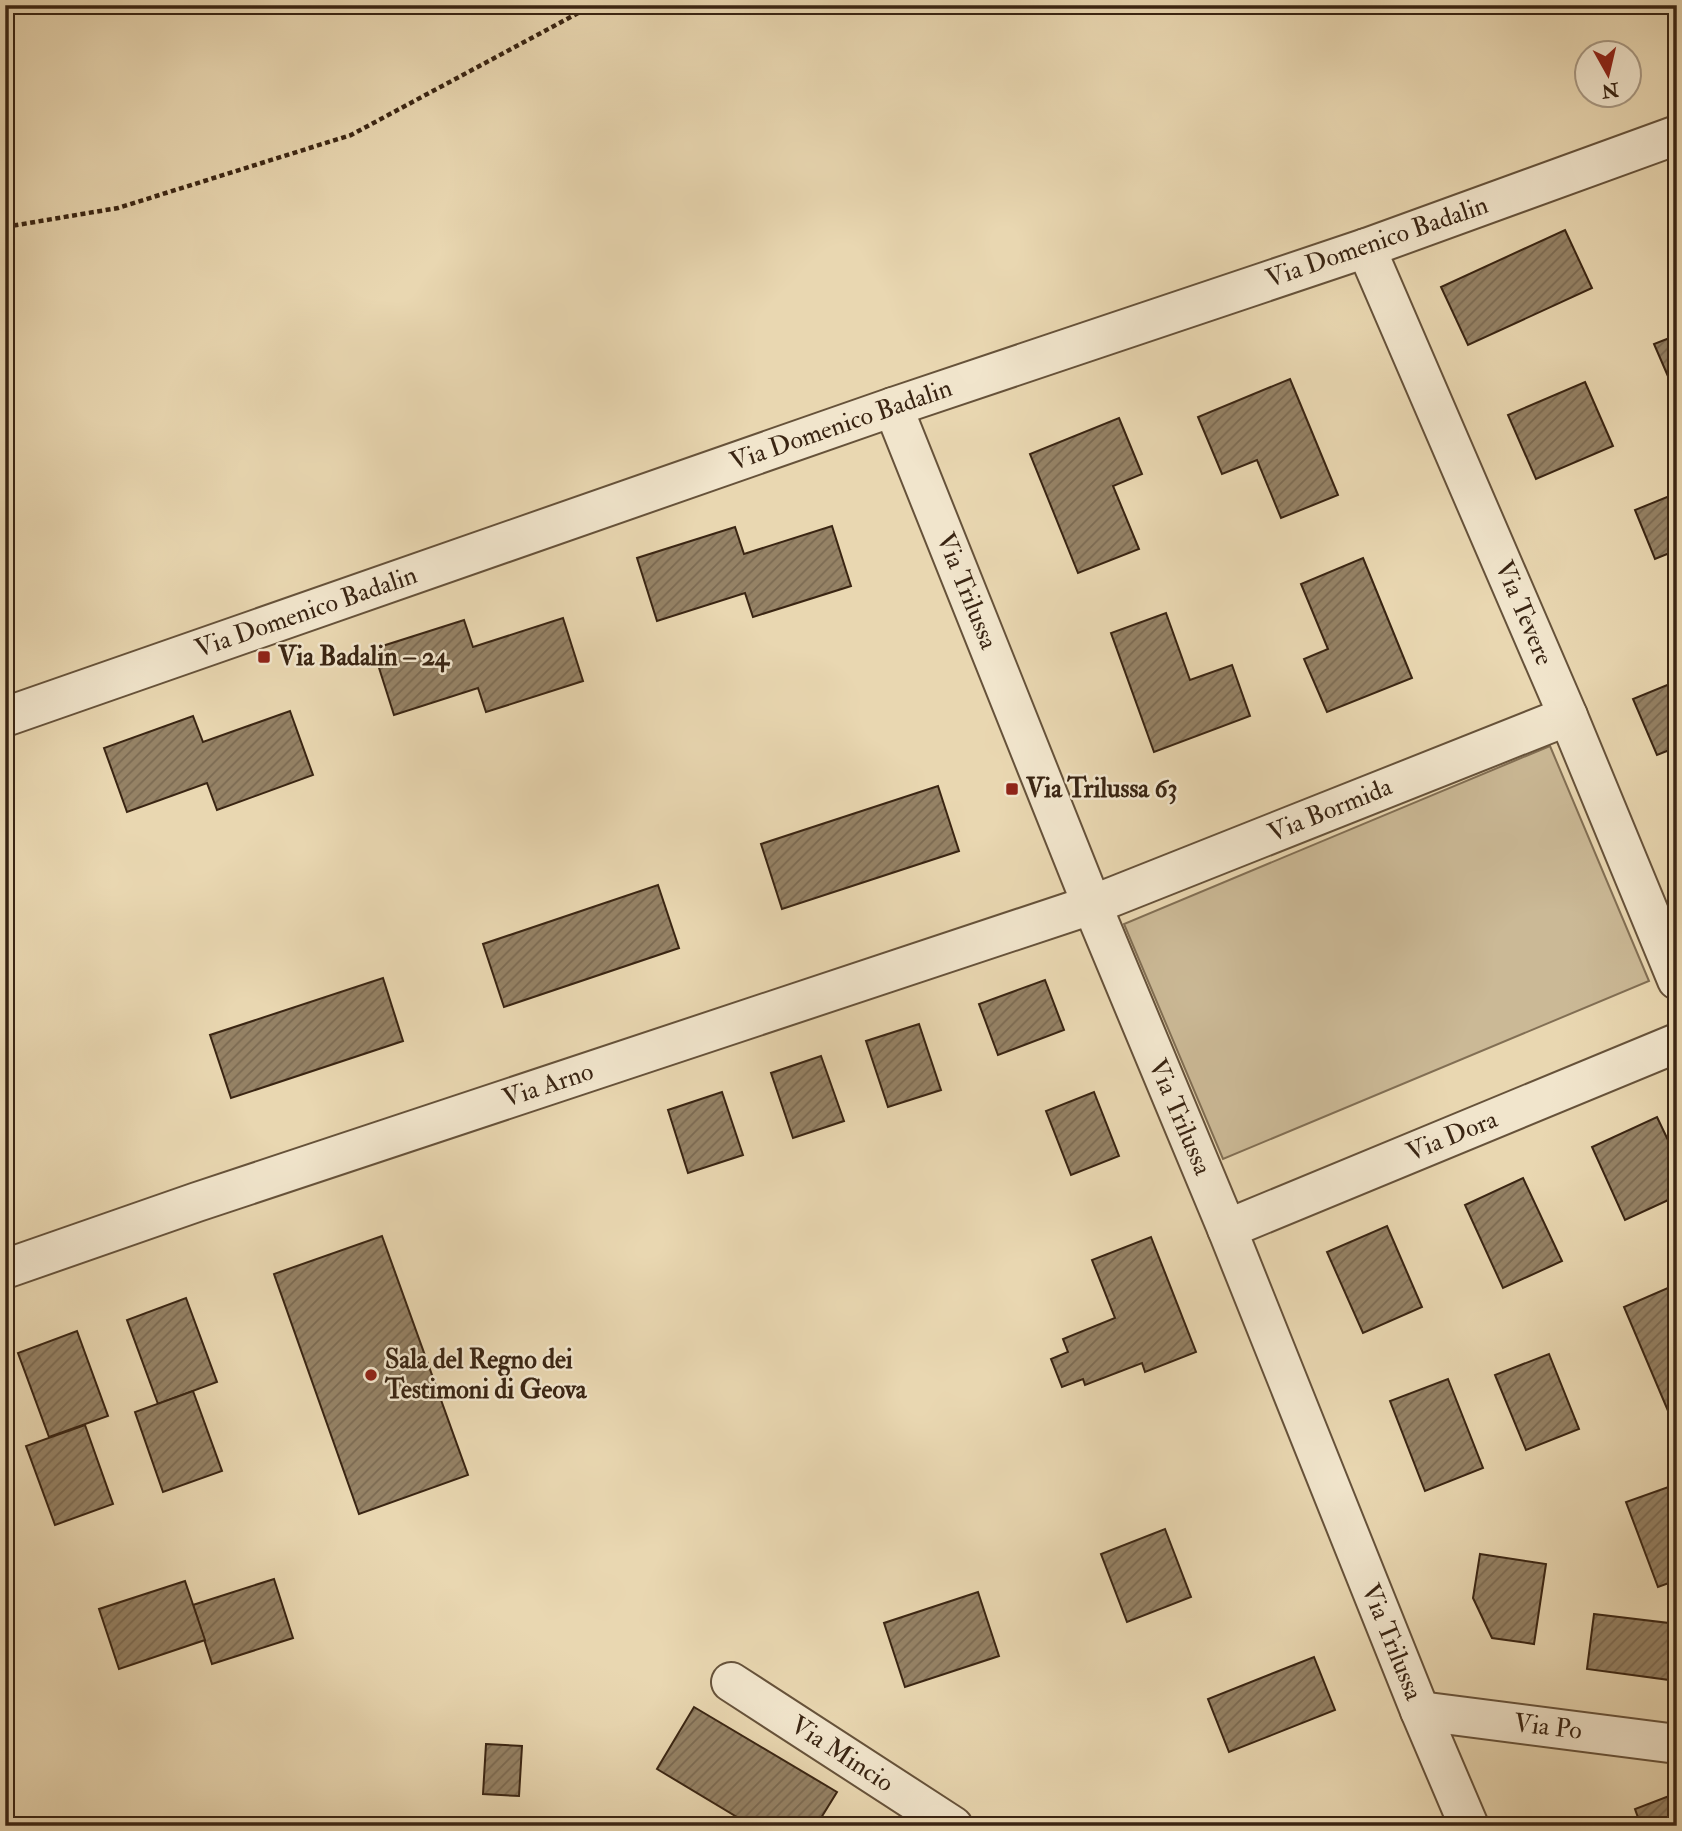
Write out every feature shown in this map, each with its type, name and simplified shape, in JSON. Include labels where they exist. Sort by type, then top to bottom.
[{"type":"street","name":"Via Domenico Badalin","points":[[5,717],[893,407],[1367,248],[1677,135]]},
{"type":"street","name":"Via Tevere","points":[[1367,248],[1568,716],[1677,980]]},
{"type":"street","name":"Via Trilussa","points":[[893,407],[1092,905],[1227,1229],[1420,1711],[1469,1826]]},
{"type":"street","name":"Via Bormida","points":[[1092,905],[1568,716]]},
{"type":"street","name":"Via Arno","points":[[5,1269],[206,1199],[1092,905]]},
{"type":"street","name":"Via Dora","points":[[1227,1229],[1677,1043]]},
{"type":"street","name":"Via Mincio","points":[[731,1682],[953,1826]]},
{"type":"street","name":"Via Po","points":[[1420,1711],[1677,1744]]},
{"type":"path","points":[[5,227],[118,208],[351,135],[593,5]]},
{"type":"shaded area","points":[[1550,746],[1649,981],[1223,1159],[1124,924]]},
{"type":"building","points":[[1565,230],[1592,288],[1468,345],[1441,287]]},
{"type":"building","points":[[1677,335],[1677,397],[1654,344]]},
{"type":"building","points":[[1290,379],[1338,495],[1281,518],[1257,460],[1222,474],[1198,417]]},
{"type":"building","points":[[1585,382],[1613,446],[1536,479],[1508,415]]},
{"type":"building","points":[[1119,418],[1142,474],[1113,486],[1139,549],[1078,573],[1030,454]]},
{"type":"building","points":[[1677,493],[1677,550],[1655,559],[1635,510]]},
{"type":"building","points":[[832,526],[851,586],[753,617],[745,593],[657,621],[637,558],[735,527],[744,554]]},
{"type":"building","points":[[1363,558],[1412,678],[1327,712],[1304,659],[1328,649],[1301,584]]},
{"type":"building","points":[[1166,613],[1190,680],[1232,665],[1250,716],[1154,752],[1111,633]]},
{"type":"building","points":[[563,618],[583,681],[486,712],[478,688],[394,715],[373,649],[464,620],[473,647]]},
{"type":"building","points":[[1677,681],[1677,747],[1657,755],[1633,699]]},
{"type":"building","points":[[290,711],[313,775],[217,810],[207,783],[127,812],[104,748],[193,716],[203,742]]},
{"type":"building","points":[[938,786],[959,851],[782,909],[761,844]]},
{"type":"building","points":[[658,885],[679,948],[504,1007],[483,944]]},
{"type":"building","points":[[383,978],[403,1041],[231,1098],[210,1035]]},
{"type":"building","points":[[1045,980],[1064,1030],[998,1055],[979,1004]]},
{"type":"building","points":[[919,1024],[941,1090],[888,1107],[866,1041]]},
{"type":"building","points":[[821,1056],[844,1121],[793,1138],[771,1073]]},
{"type":"building","points":[[722,1092],[743,1155],[688,1173],[668,1110]]},
{"type":"building","points":[[1094,1092],[1119,1156],[1071,1175],[1046,1111]]},
{"type":"building","points":[[1657,1117],[1677,1159],[1677,1196],[1625,1220],[1592,1147]]},
{"type":"building","points":[[1523,1178],[1562,1261],[1503,1288],[1465,1205]]},
{"type":"building","points":[[1387,1226],[1422,1307],[1363,1333],[1327,1252]]},
{"type":"building","name":"Sala del Regno dei Testimoni di Geova","points":[[382,1236],[468,1475],[359,1514],[274,1274]]},
{"type":"building","points":[[1151,1237],[1196,1352],[1145,1372],[1142,1363],[1085,1385],[1083,1379],[1062,1387],[1051,1359],[1068,1352],[1063,1339],[1115,1318],[1092,1260]]},
{"type":"building","points":[[1677,1284],[1677,1424],[1674,1425],[1624,1307]]},
{"type":"building","points":[[186,1298],[217,1382],[158,1404],[127,1320]]},
{"type":"building","points":[[77,1331],[108,1416],[49,1437],[18,1353]]},
{"type":"building","points":[[1549,1354],[1579,1429],[1526,1450],[1495,1375]]},
{"type":"building","points":[[1448,1379],[1483,1468],[1425,1491],[1390,1401]]},
{"type":"building","points":[[193,1391],[222,1471],[163,1492],[135,1412]]},
{"type":"building","points":[[85,1425],[113,1504],[55,1525],[26,1446]]},
{"type":"building","points":[[1677,1484],[1677,1580],[1658,1587],[1626,1502]]},
{"type":"building","points":[[1165,1529],[1191,1597],[1127,1622],[1101,1554]]},
{"type":"building","points":[[1480,1554],[1546,1564],[1534,1644],[1492,1638],[1473,1598]]},
{"type":"building","points":[[274,1579],[293,1638],[212,1664],[193,1605]]},
{"type":"building","points":[[185,1581],[205,1640],[119,1669],[99,1609]]},
{"type":"building","points":[[978,1592],[999,1656],[905,1687],[884,1623]]},
{"type":"building","points":[[1594,1614],[1677,1624],[1677,1681],[1587,1669]]},
{"type":"building","points":[[1314,1657],[1335,1710],[1229,1752],[1208,1699]]},
{"type":"building","points":[[694,1707],[837,1792],[816,1826],[752,1826],[657,1769]]},
{"type":"building","points":[[486,1744],[522,1746],[519,1796],[483,1794]]},
{"type":"building","points":[[1677,1793],[1677,1826],[1641,1826],[1635,1809]]},
{"type":"place","name":"Via Badalin – 24","points":[[264,657]]},
{"type":"place","name":"Via Trilussa 63","points":[[1012,789]]},
{"type":"place","name":"Sala del Regno dei Testimoni di Geova","points":[[371,1375]]}]
